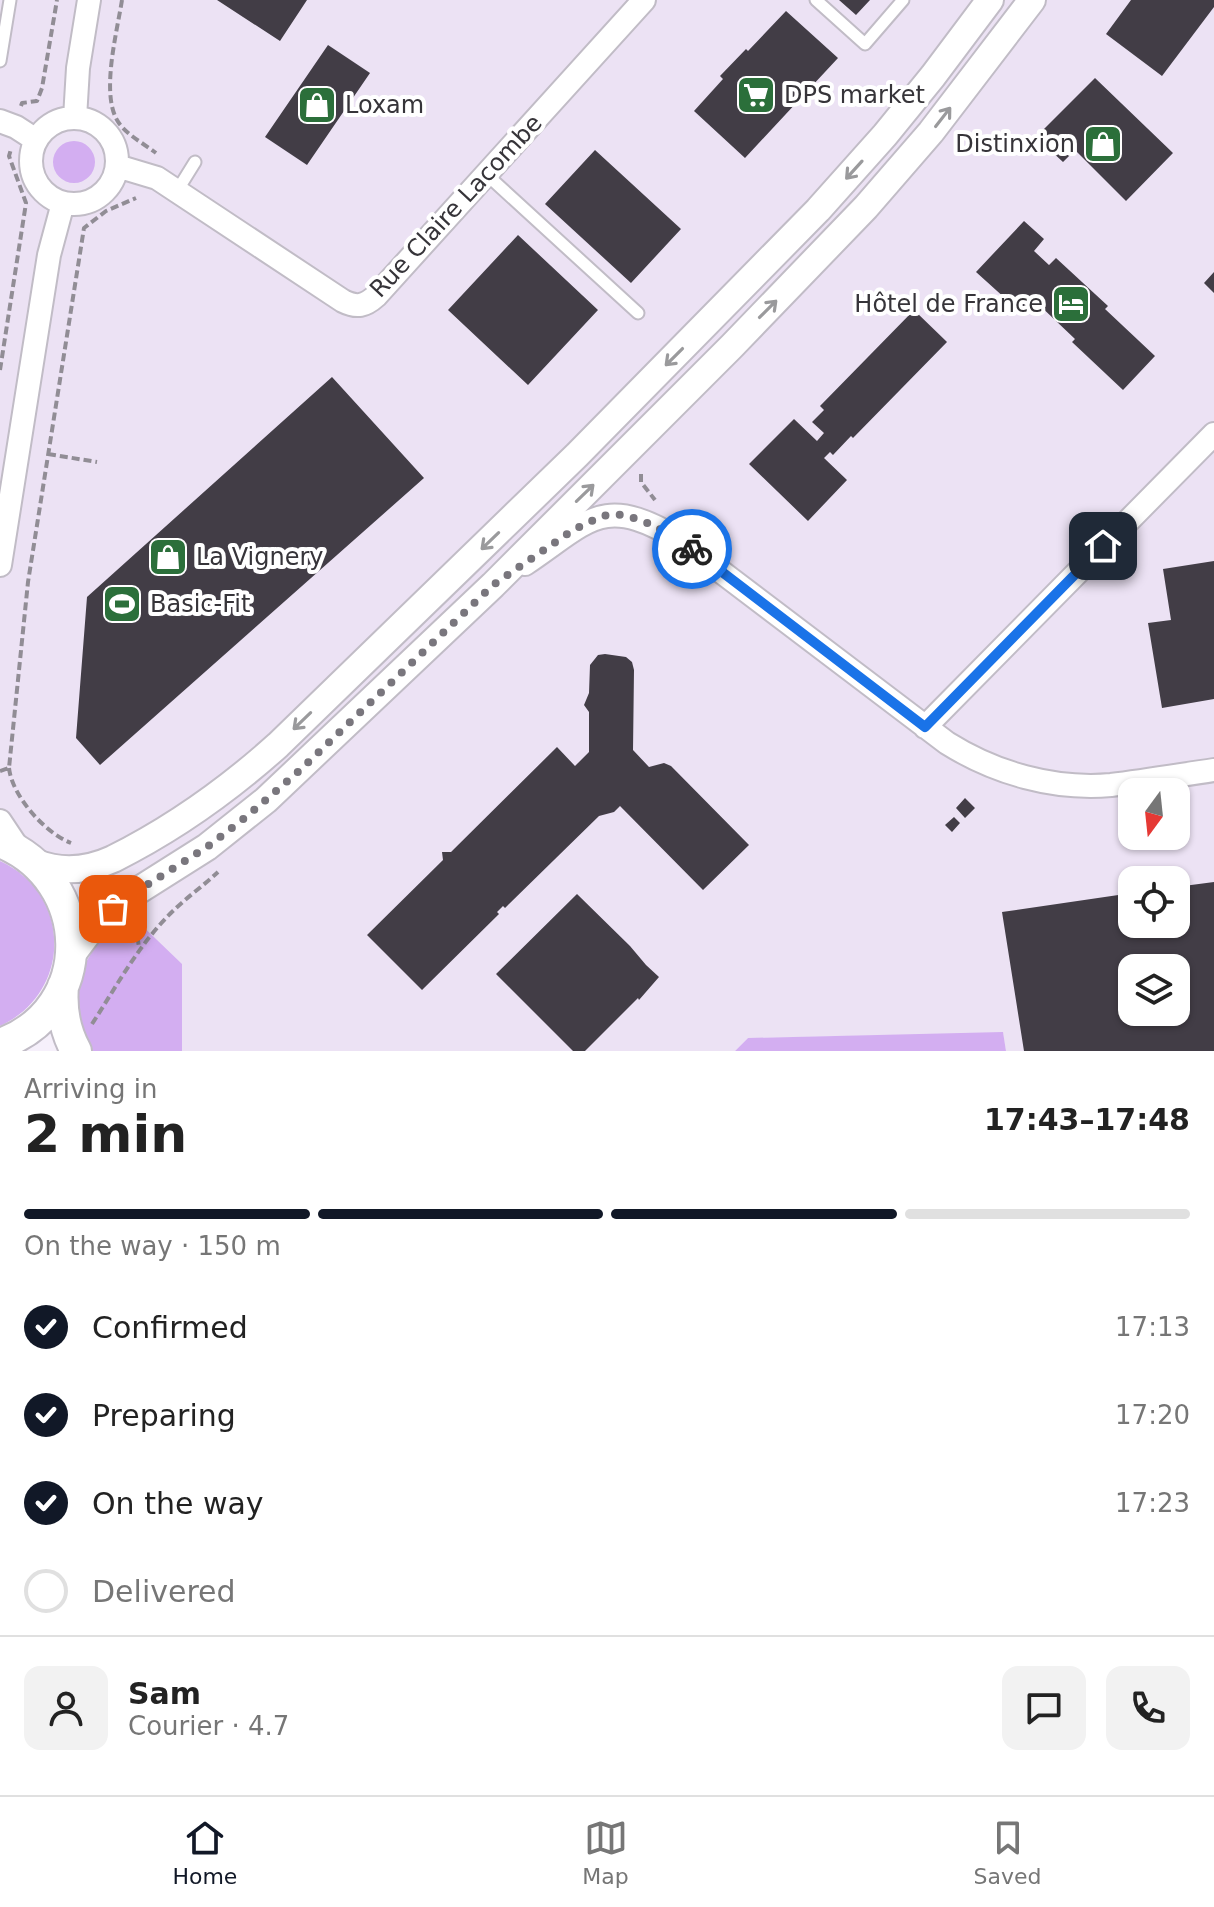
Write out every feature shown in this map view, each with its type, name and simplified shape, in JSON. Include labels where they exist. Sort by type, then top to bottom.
[{"type":"main road","points":[[19,852],[52,881],[63,902],[71,932],[71,956],[62,999],[65,1023],[76,1051]]},
{"type":"main road","points":[[2,1048],[36,1023],[52,1006],[63,986]]},
{"type":"street","points":[[75,118],[78,68],[89,0]]},
{"type":"street","name":"Rue Claire Lacombe","points":[[117,166],[157,178],[343,301],[365,305],[644,0]]},
{"type":"street","points":[[0,821],[19,852],[52,868],[74,870],[101,865],[113,859],[190,814],[239,778],[278,745],[567,465],[818,210],[885,135],[990,0]]},
{"type":"street","points":[[71,956],[89,932],[113,909],[207,847],[266,800],[493,585],[866,207],[931,132],[1032,0]]},
{"type":"street","points":[[75,118],[88,121],[104,131],[114,147],[117,166],[110,184],[96,198],[77,204],[63,203],[46,194],[34,178],[31,159],[36,140],[45,129],[56,122],[75,118]]},
{"type":"street","points":[[8,124],[36,140]]},
{"type":"street","points":[[0,565],[49,255],[63,203]]},
{"type":"street","points":[[925,727],[1214,434]]},
{"type":"street","points":[[493,585],[594,519],[615,514],[640,520],[678,539],[960,752],[994,767],[1063,785],[1110,785],[1214,770]]},
{"type":"lane","points":[[0,61],[10,0]]},
{"type":"lane","points":[[816,0],[865,44],[903,0]]},
{"type":"lane","points":[[177,191],[195,162]]},
{"type":"lane","points":[[486,174],[638,313]]},
{"type":"path","points":[[0,370],[26,203],[9,156],[8,124],[22,103],[37,101],[57,0]]},
{"type":"path","points":[[0,771],[9,768],[28,582],[84,228],[106,211],[146,196],[167,161],[124,129],[116,118],[110,96],[110,81],[122,0]]},
{"type":"path","points":[[48,454],[97,462]]},
{"type":"shaded area","points":[[0,0],[1214,0],[1214,1051],[1006,1051],[1003,1033],[748,1038],[735,1051],[182,1051],[182,965],[119,904],[101,865],[88,868],[0,842]]},
{"type":"shaded area","points":[[74,141],[89,147],[95,162],[89,177],[74,183],[59,177],[53,162],[59,147]]},
{"type":"shaded area","points":[[0,861],[24,876],[41,896],[51,919],[54,944],[51,968],[41,991],[24,1011],[0,1026]]},
{"type":"shaded area","points":[[131,915],[182,964],[182,1051],[89,1051],[74,1024],[74,995],[85,964],[101,936]]},
{"type":"shaded area","points":[[1003,1032],[1006,1051],[735,1051],[748,1038]]},
{"type":"building","points":[[217,0],[307,0],[280,41]]},
{"type":"building","points":[[839,0],[870,0],[856,15]]},
{"type":"building","points":[[1131,0],[1214,0],[1214,7],[1162,76],[1106,34]]},
{"type":"building","name":"DPS market","points":[[786,11],[838,58],[745,158],[694,111],[723,79],[720,76]]},
{"type":"building","name":"Loxam","points":[[328,45],[370,73],[307,165],[265,137]]},
{"type":"building","name":"Distinxion","points":[[1095,78],[1173,153],[1126,201],[1075,150],[1063,162],[1036,137]]},
{"type":"building","points":[[595,150],[681,229],[631,283],[545,204]]},
{"type":"building","name":"Hôtel de France","points":[[1024,221],[1044,239],[1034,251],[1049,265],[1056,258],[1108,306],[1105,309],[1155,356],[1123,390],[1072,342],[1075,339],[1035,301],[1025,312],[1020,307],[1017,309],[976,272]]},
{"type":"building","points":[[518,235],[598,310],[528,385],[448,310]]},
{"type":"building","points":[[1214,272],[1214,293],[1204,283]]},
{"type":"building","points":[[914,310],[947,342],[853,438],[851,436],[833,455],[830,452],[824,458],[847,480],[808,521],[749,464],[794,419],[817,441],[824,433],[812,422],[824,410],[820,406]]},
{"type":"building","points":[[332,377],[424,478],[100,765],[76,738],[87,597]]},
{"type":"building","points":[[1214,561],[1214,699],[1162,708],[1148,623],[1171,620],[1163,569]]},
{"type":"building","points":[[598,655],[626,657],[632,662],[633,750],[649,767],[664,763],[671,766],[749,845],[703,890],[620,806],[614,812],[599,816],[505,908],[503,906],[497,912],[499,914],[422,990],[367,935],[443,860],[442,852],[451,852],[557,747],[575,766],[589,752],[589,712],[584,705],[589,693],[590,665]]},
{"type":"building","points":[[965,798],[975,808],[965,818],[956,808]]},
{"type":"building","points":[[954,817],[960,823],[952,832],[945,825]]},
{"type":"building","points":[[1214,882],[1214,1051],[1024,1051],[1002,912],[1118,895],[1118,938],[1190,938],[1190,885]]},
{"type":"building","points":[[577,894],[659,977],[585,1051],[573,1051],[496,974]]},
{"type":"way so far","points":[[113,909],[228,832],[299,771],[493,585],[573,530],[602,516],[628,516],[653,525],[692,549]]},
{"type":"place","name":"DPS market","points":[[756,95]]},
{"type":"place","name":"Loxam","points":[[317,105]]},
{"type":"place","name":"Distinxion","points":[[1103,144]]},
{"type":"place","name":"Hôtel de France","points":[[1071,304]]},
{"type":"place","name":"La Vignery","points":[[168,557]]},
{"type":"place","name":"Basic-Fit","points":[[122,604]]},
{"type":"route","points":[[692,549],[925,727],[1103,546]]}]
